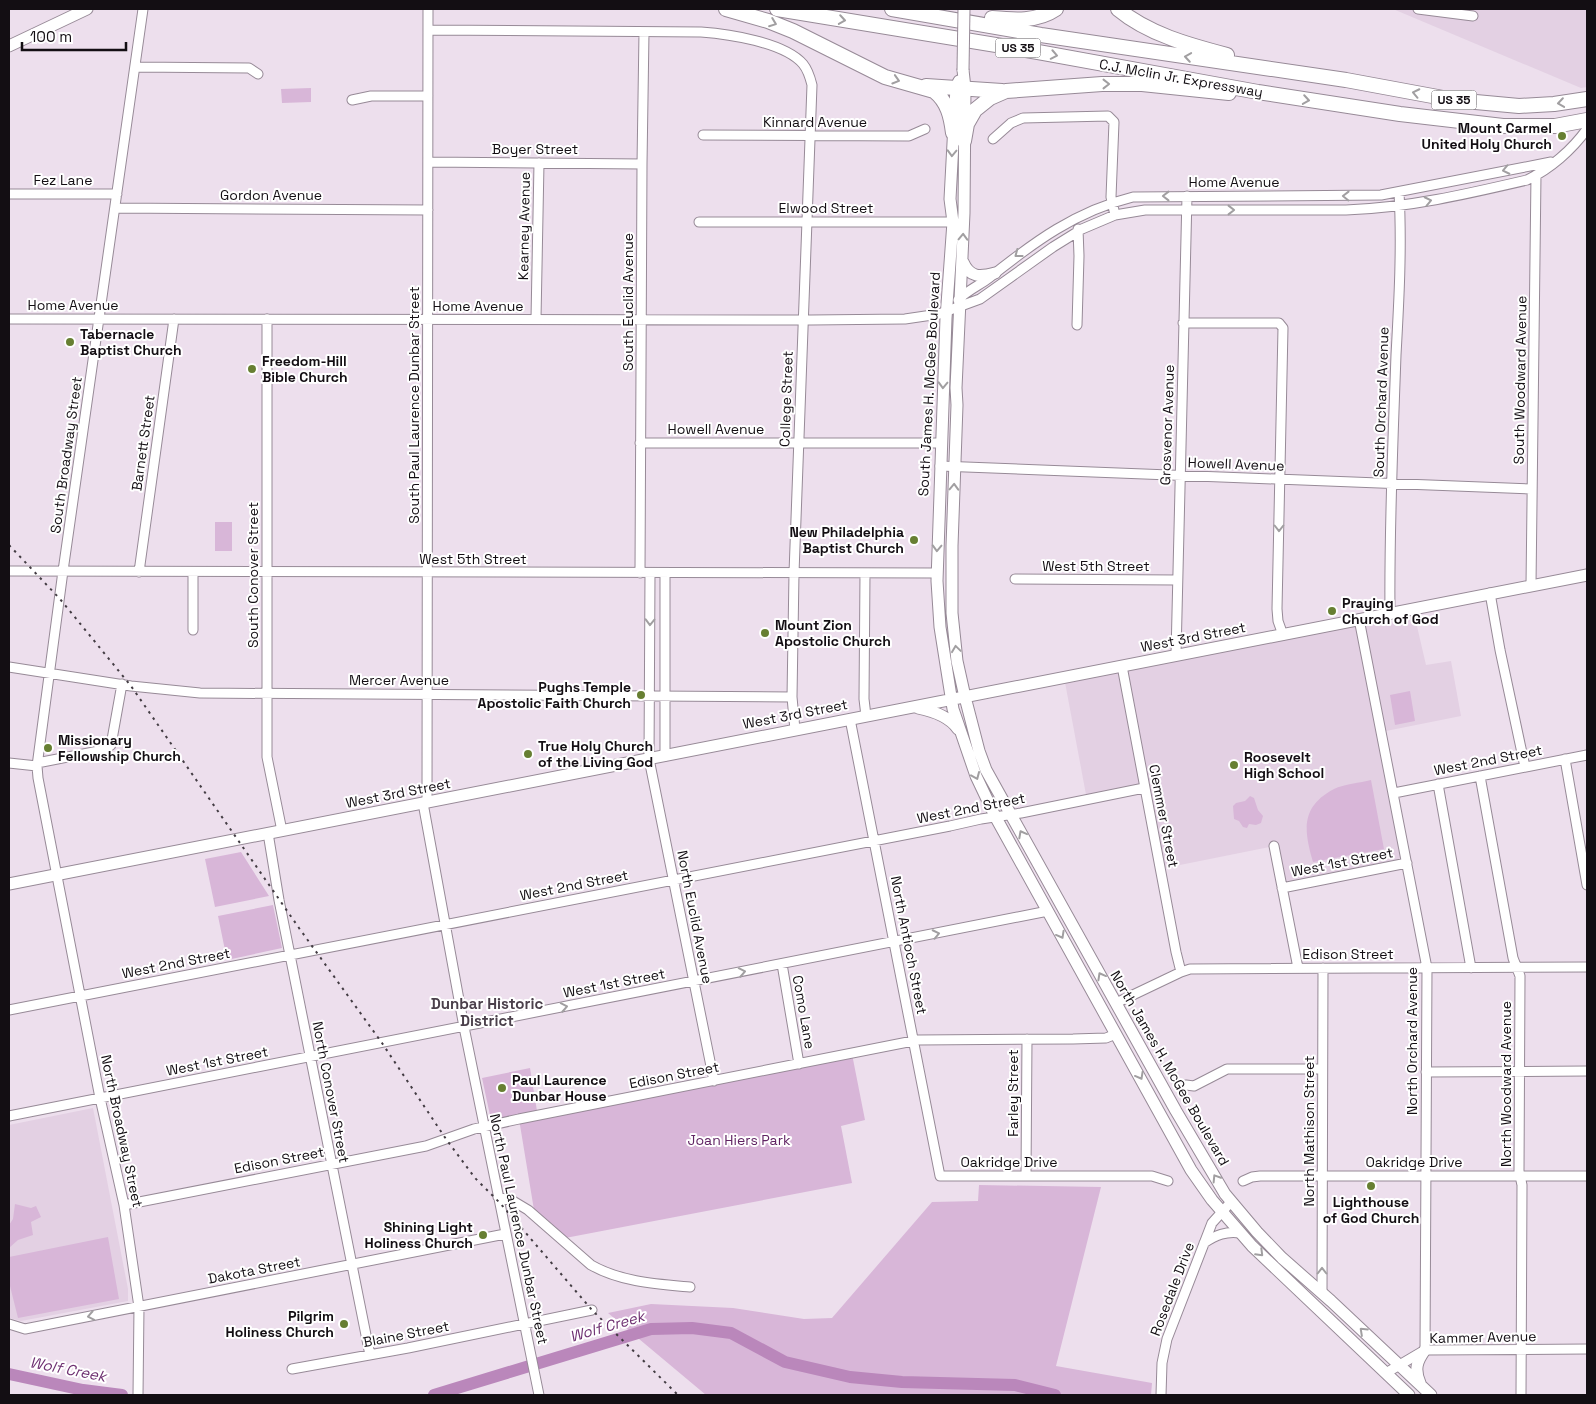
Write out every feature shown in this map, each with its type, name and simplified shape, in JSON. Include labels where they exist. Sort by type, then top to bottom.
[{"type":"highway","points":[[726,9],[768,21],[793,31],[885,77],[934,91],[945,103],[958,137]]},
{"type":"highway","name":"C.J. Mclin Jr. Expressway","points":[[777,9],[1383,112],[1473,124],[1532,127],[1572,124],[1587,120]]},
{"type":"highway","name":"C.J. Mclin Jr. Expressway","points":[[892,9],[1041,35],[1346,80],[1454,100],[1534,106],[1587,98]]},
{"type":"highway","points":[[927,14],[1025,20],[1044,15],[1056,9]]},
{"type":"highway","points":[[1118,9],[1140,24],[1162,34],[1271,69]]},
{"type":"highway","points":[[920,86],[1006,91],[1102,84],[1142,84],[1210,92],[1258,92]]},
{"type":"highway","points":[[958,137],[975,110],[990,98],[1006,91]]},
{"type":"main road","points":[[9,46],[69,12],[87,9]]},
{"type":"main road","name":"South James H. McGee Boulevard","points":[[951,700],[940,626],[936,573],[947,311],[953,222],[950,199],[958,137],[960,88],[963,70],[964,9]]},
{"type":"main road","name":"South James H. McGee Boulevard","points":[[958,137],[964,213],[956,388],[952,613],[965,697]]},
{"type":"main road","points":[[963,262],[968,272],[976,276],[995,273]]},
{"type":"main road","name":"West 3rd Street","points":[[9,884],[1587,574]]},
{"type":"main road","name":"North James H. McGee Boulevard","points":[[965,697],[986,770],[1199,1152],[1231,1202],[1276,1251],[1431,1395]]},
{"type":"main road","name":"North James H. McGee Boulevard","points":[[951,700],[959,730],[976,776],[995,816],[1191,1170],[1222,1213],[1240,1233],[1409,1395]]},
{"type":"main road","points":[[911,707],[947,717],[959,730]]},
{"type":"main road","points":[[1420,1385],[1416,1375],[1416,1367],[1418,1360],[1426,1350]]},
{"type":"street","name":"South Broadway Street","points":[[57,875],[37,765],[143,9]]},
{"type":"street","name":"South Paul Laurence Dunbar Street","points":[[425,803],[429,319],[428,9]]},
{"type":"street","points":[[1418,9],[1473,16]]},
{"type":"street","points":[[428,30],[644,32]]},
{"type":"street","name":"College Street","points":[[644,32],[701,32],[740,36],[776,48],[796,58],[806,69],[812,85],[794,573],[792,697],[795,730]]},
{"type":"street","name":"South Euclid Avenue","points":[[640,573],[644,32]]},
{"type":"street","points":[[135,67],[249,68],[258,74]]},
{"type":"street","points":[[352,100],[370,96],[428,96]]},
{"type":"street","points":[[993,139],[1011,123],[1023,118],[1108,116],[1114,122],[1111,202],[1116,215]]},
{"type":"street","name":"Kinnard Avenue","points":[[703,134],[908,136],[925,128]]},
{"type":"street","name":"Home Avenue","points":[[960,301],[980,299],[1053,247],[1078,232],[1116,215],[1145,210],[1346,210],[1400,206],[1527,180],[1570,150],[1587,129]]},
{"type":"street","name":"Home Avenue","points":[[9,319],[803,320],[905,319],[925,317],[947,311],[1026,248],[1053,230],[1111,202],[1144,196],[1365,196],[1398,192],[1554,161]]},
{"type":"street","name":"Boyer Street","points":[[428,162],[642,164]]},
{"type":"street","name":"Kearney Avenue","points":[[536,319],[538,163]]},
{"type":"street","name":"South Woodward Avenue","points":[[1531,586],[1536,175]]},
{"type":"street","name":"South Orchard Avenue","points":[[1390,613],[1391,484],[1400,274],[1400,206],[1398,192]]},
{"type":"street","name":"Fez Lane","points":[[9,194],[117,194]]},
{"type":"street","name":"Grosvenor Avenue","points":[[1176,656],[1187,196]]},
{"type":"street","name":"Gordon Avenue","points":[[115,208],[428,210]]},
{"type":"street","points":[[1075,219],[1078,232],[1077,325]]},
{"type":"street","name":"Elwood Street","points":[[699,222],[953,222]]},
{"type":"street","name":"Barnett Street","points":[[139,572],[174,319]]},
{"type":"street","name":"South Conover Street","points":[[267,319],[267,757],[282,831]]},
{"type":"street","points":[[1183,323],[1276,323],[1282,325],[1283,328],[1277,609],[1278,622],[1283,634]]},
{"type":"street","name":"Howell Avenue","points":[[640,443],[942,443]]},
{"type":"street","name":"Howell Avenue","points":[[940,466],[1532,489]]},
{"type":"street","name":"West 5th Street","points":[[9,571],[665,574],[936,573]]},
{"type":"street","points":[[193,572],[193,630]]},
{"type":"street","points":[[649,759],[650,573]]},
{"type":"street","points":[[864,573],[864,699],[866,716]]},
{"type":"street","points":[[665,574],[665,756]]},
{"type":"street","name":"West 5th Street","points":[[1015,579],[1177,580]]},
{"type":"street","points":[[1490,593],[1525,767]]},
{"type":"street","name":"North Orchard Avenue","points":[[1359,619],[1427,968],[1426,1350]]},
{"type":"street","name":"Clemmer Street","points":[[1122,666],[1181,972]]},
{"type":"street","name":"Mercer Avenue","points":[[9,667],[122,684],[200,693],[792,697]]},
{"type":"street","points":[[9,763],[37,765],[104,750],[111,745],[122,684]]},
{"type":"street","name":"North Antioch Street","points":[[850,719],[940,1176]]},
{"type":"street","name":"West 2nd Street","points":[[1394,793],[1587,755]]},
{"type":"street","name":"North Euclid Avenue","points":[[649,759],[714,1081]]},
{"type":"street","points":[[1565,759],[1587,885]]},
{"type":"street","name":"North Woodward Avenue","points":[[1480,776],[1513,958],[1520,976],[1520,1176],[1522,1185],[1521,1395]]},
{"type":"street","points":[[1438,784],[1471,968]]},
{"type":"street","name":"West 2nd Street","points":[[9,1010],[1144,788]]},
{"type":"street","name":"North Paul Laurence Dunbar Street","points":[[425,803],[464,1026],[539,1395]]},
{"type":"street","name":"North Conover Street","points":[[268,834],[289,954],[370,1355]]},
{"type":"street","points":[[1274,846],[1298,968]]},
{"type":"street","name":"West 1st Street","points":[[1282,888],[1407,864]]},
{"type":"street","name":"North Broadway Street","points":[[57,875],[100,1098],[124,1205],[139,1307],[138,1395]]},
{"type":"street","name":"West 1st Street","points":[[9,1116],[894,943],[1048,911]]},
{"type":"street","name":"Como Lane","points":[[782,964],[799,1064]]},
{"type":"street","name":"North Mathison Street","points":[[1322,1293],[1323,968]]},
{"type":"street","name":"Edison Street","points":[[1116,1003],[1181,972],[1197,969],[1587,968]]},
{"type":"street","name":"Edison Street","points":[[124,1205],[426,1146],[484,1126],[913,1041],[1106,1038],[1116,1034]]},
{"type":"street","name":"Farley Street","points":[[1026,1176],[1028,1039]]},
{"type":"street","points":[[1186,1085],[1194,1086],[1228,1069],[1322,1069]]},
{"type":"street","points":[[1426,1072],[1587,1072]]},
{"type":"street","name":"Oakridge Drive","points":[[940,1176],[1152,1176],[1168,1181]]},
{"type":"street","name":"Oakridge Drive","points":[[1243,1181],[1260,1176],[1587,1176]]},
{"type":"street","points":[[498,1196],[513,1201],[528,1210],[584,1259],[602,1271],[617,1277],[690,1287]]},
{"type":"street","name":"Rosedale Drive","points":[[1161,1391],[1162,1363],[1167,1339],[1212,1223],[1231,1202]]},
{"type":"street","points":[[1204,1243],[1215,1236],[1230,1232],[1240,1233]]},
{"type":"street","name":"Dakota Street","points":[[9,1324],[25,1329],[506,1234]]},
{"type":"street","name":"Blaine Street","points":[[292,1369],[468,1336],[592,1310]]},
{"type":"street","name":"Kammer Avenue","points":[[1386,1374],[1426,1350],[1587,1350]]},
{"type":"shaded area","points":[[1393,9],[1587,9],[1587,87],[1581,88]]},
{"type":"shaded area","name":"Roosevelt High School","points":[[1413,609],[1426,665],[1451,661],[1461,716],[1381,732],[1407,863],[1282,888],[1274,846],[1160,869],[1144,788],[1087,800],[1064,677]]},
{"type":"shaded area","points":[[93,1108],[128,1289],[128,1301],[21,1321],[9,1318],[9,1125]]},
{"type":"green space","points":[[311,88],[311,102],[282,103],[281,89]]},
{"type":"green space","points":[[215,522],[232,522],[232,551],[215,551]]},
{"type":"green space","points":[[1410,691],[1415,721],[1395,725],[1390,695]]},
{"type":"green space","points":[[1371,780],[1384,849],[1313,862],[1308,840],[1307,821],[1315,804],[1323,796],[1338,787]]},
{"type":"green space","points":[[1250,796],[1254,798],[1258,810],[1263,816],[1261,823],[1256,825],[1249,824],[1247,828],[1234,819],[1233,806],[1236,803],[1245,801]]},
{"type":"green space","points":[[241,852],[269,896],[215,907],[205,859]]},
{"type":"green space","points":[[273,905],[282,948],[227,960],[218,916]]},
{"type":"green space","name":"Joan Hiers Park","points":[[852,1054],[865,1120],[841,1126],[852,1183],[560,1239],[535,1216],[519,1119]]},
{"type":"green space","points":[[530,1068],[537,1111],[491,1120],[482,1078]]},
{"type":"green space","points":[[979,1185],[1101,1187],[1056,1366],[1152,1383],[1151,1395],[706,1395],[608,1313],[651,1304],[733,1308],[804,1319],[832,1318],[932,1202],[978,1201]]},
{"type":"green space","points":[[15,1204],[31,1208],[36,1206],[41,1217],[31,1222],[33,1235],[18,1240],[9,1248],[9,1225],[13,1219]]},
{"type":"green space","points":[[108,1237],[119,1299],[18,1318],[9,1282],[9,1257]]},
{"type":"waterway","name":"Wolf Creek","points":[[434,1395],[651,1329],[692,1328],[731,1333],[785,1362],[850,1377],[902,1382],[1015,1385],[1055,1395]]},
{"type":"waterway","name":"Wolf Creek","points":[[9,1374],[83,1390],[122,1395]]},
{"type":"railway","points":[[9,545],[60,599],[131,686],[475,1178],[500,1203],[592,1310],[678,1395]]},
{"type":"place","name":"Mount Carmel United Holy Church","points":[[1562,136]]},
{"type":"place","name":"Tabernacle Baptist Church","points":[[70,342]]},
{"type":"place","name":"Freedom-Hill Bible Church","points":[[252,369]]},
{"type":"place","name":"New Philadelphia Baptist Church","points":[[914,540]]},
{"type":"place","name":"Praying Church of God","points":[[1332,611]]},
{"type":"place","name":"Mount Zion Apostolic Church","points":[[765,633]]},
{"type":"place","name":"Pughs Temple Apostolic Faith Church","points":[[641,695]]},
{"type":"place","name":"Missionary Fellowship Church","points":[[48,748]]},
{"type":"place","name":"True Holy Church of the Living God","points":[[528,754]]},
{"type":"place","name":"Roosevelt High School","points":[[1234,765]]},
{"type":"place","name":"Paul Laurence Dunbar House","points":[[502,1088]]},
{"type":"place","name":"Lighthouse of God Church","points":[[1371,1186]]},
{"type":"place","name":"Shining Light Holiness Church","points":[[483,1235]]},
{"type":"place","name":"Pilgrim Holiness Church","points":[[344,1324]]},
{"type":"district","name":"Dunbar Historic District","points":[[487,1012]]}]
